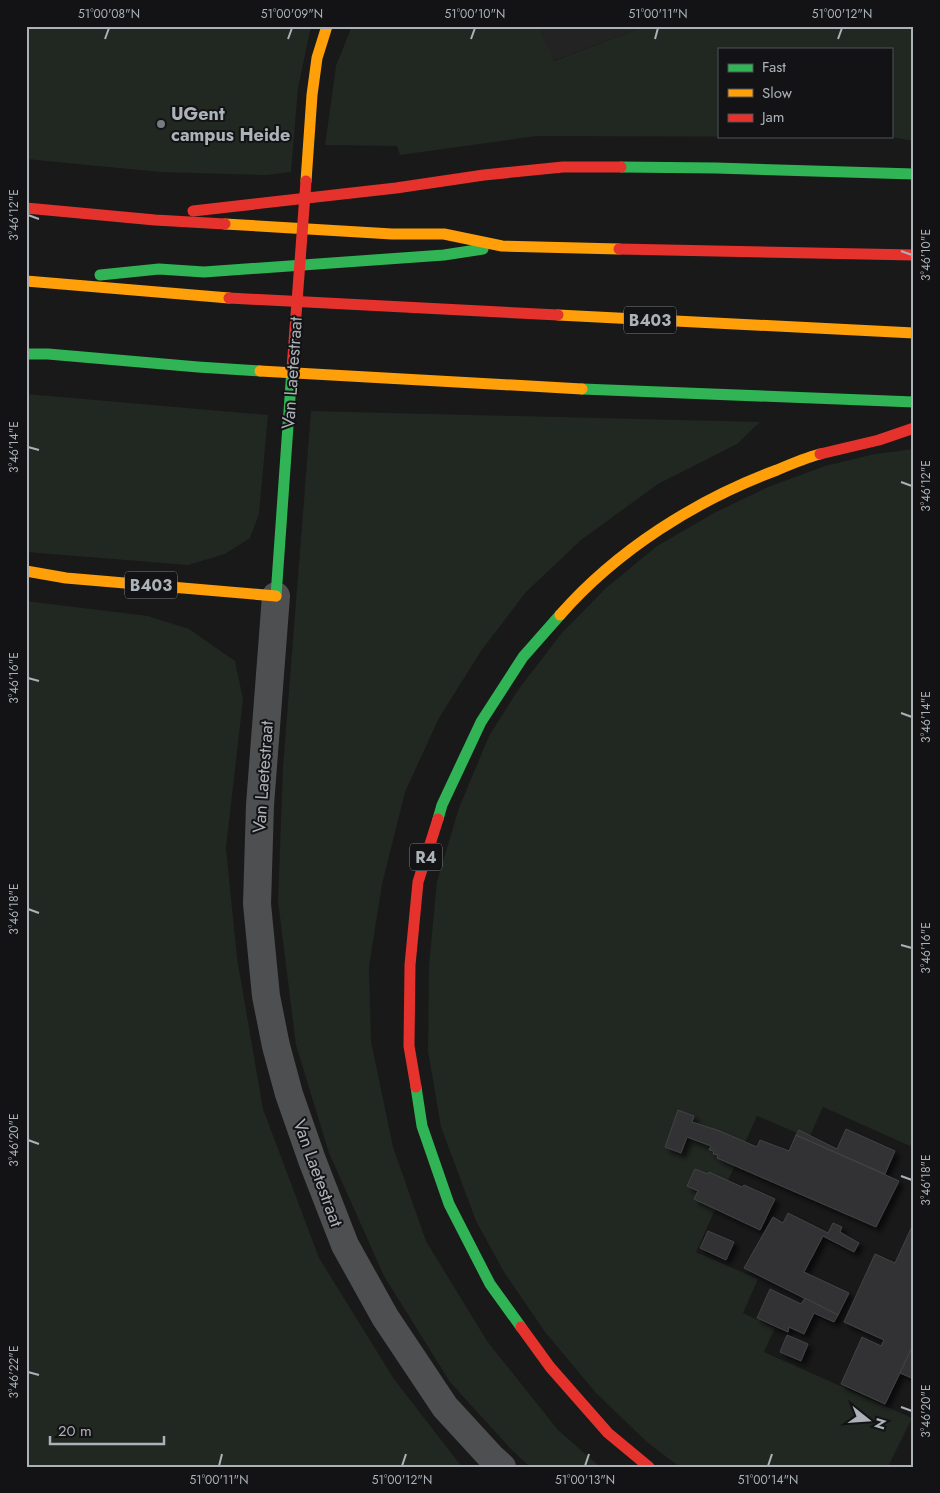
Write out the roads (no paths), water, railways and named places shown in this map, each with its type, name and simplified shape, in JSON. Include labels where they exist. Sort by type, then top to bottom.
[{"type":"main road","name":"Van Laetestraat","points":[[276,596],[312,95],[317,58],[326,26]]},
{"type":"main road","points":[[155,220],[210,208],[396,188],[484,175],[563,167],[716,168],[914,174]]},
{"type":"main road","points":[[26,208],[210,224],[392,234],[444,234],[502,246]]},
{"type":"main road","points":[[30,281],[159,269],[204,272],[444,255],[502,246],[914,255]]},
{"type":"main road","name":"B403","points":[[30,281],[202,296],[387,307],[914,333]]},
{"type":"main road","points":[[26,348],[48,354]]},
{"type":"main road","points":[[26,354],[48,354],[198,367],[544,387],[914,402]]},
{"type":"main road","name":"R4","points":[[649,1467],[608,1433],[550,1368],[490,1284],[449,1204],[422,1126],[409,1046],[410,965],[418,882],[442,804],[481,722],[523,657],[575,598],[631,550],[685,512],[744,482],[816,455],[879,440],[914,428]]},
{"type":"main road","name":"B403","points":[[26,571],[66,578],[276,596]]},
{"type":"street","name":"Van Laetestraat","points":[[276,596],[260,805],[257,904],[266,996],[276,1046],[289,1094],[309,1152],[345,1245],[385,1317],[445,1407],[502,1467]]},
{"type":"place","name":"UGent campus Heide","points":[[161,124]]}]
